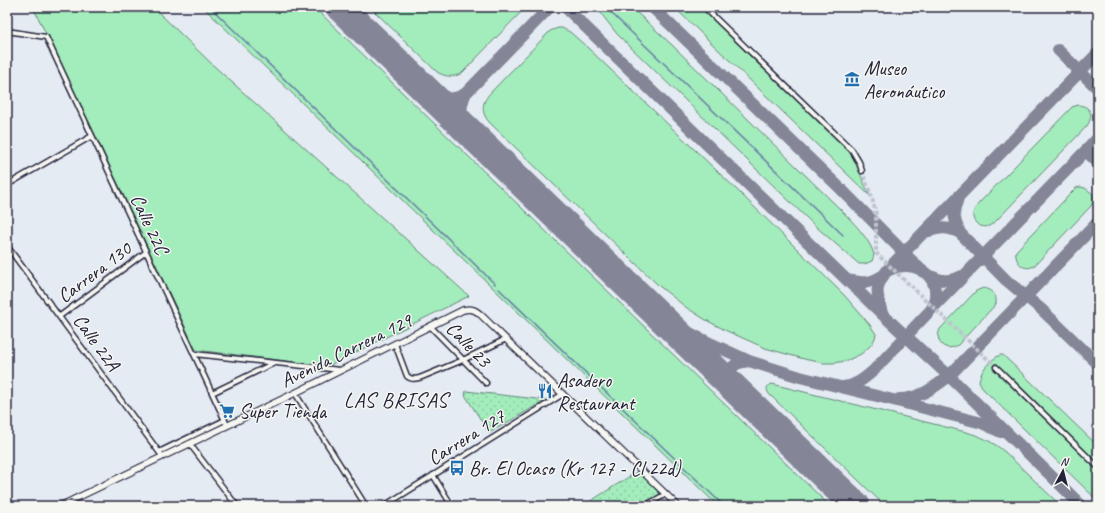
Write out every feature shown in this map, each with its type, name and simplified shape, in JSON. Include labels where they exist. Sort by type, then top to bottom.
[{"type":"main road","name":"Avenida Carrera 129","points":[[63,505],[160,454],[189,443],[226,423],[295,393],[463,310],[474,310],[506,339]]},
{"type":"main road","points":[[506,339],[678,506]]},
{"type":"street","points":[[704,7],[852,150],[862,171]]},
{"type":"street","name":"Calle 22C","points":[[7,31],[46,36],[226,423]]},
{"type":"street","points":[[7,185],[92,136]]},
{"type":"street","name":"Calle 22A","points":[[7,246],[60,316],[160,454]]},
{"type":"street","name":"Carrera 130","points":[[60,316],[146,252]]},
{"type":"street","name":"Calle 23","points":[[430,326],[486,383]]},
{"type":"street","points":[[395,344],[407,376],[413,378],[422,377],[463,360],[506,339]]},
{"type":"street","points":[[194,354],[341,370]]},
{"type":"street","points":[[212,393],[274,363]]},
{"type":"street","points":[[996,367],[1098,467]]},
{"type":"street","points":[[295,393],[366,506]]},
{"type":"street","name":"Carrera 127","points":[[384,506],[563,394]]},
{"type":"street","points":[[160,454],[226,423]]},
{"type":"street","points":[[189,443],[237,506]]},
{"type":"street","points":[[433,475],[452,506]]},
{"type":"street","points":[[645,506],[666,494]]},
{"type":"green space","points":[[33,7],[153,7],[214,66],[469,296],[328,366],[196,350]]},
{"type":"green space","points":[[203,7],[314,7],[830,506],[718,506]]},
{"type":"green space","points":[[370,7],[526,7],[462,73],[456,76],[450,76],[437,72]]},
{"type":"green space","points":[[596,7],[630,7],[671,44],[850,219],[869,243],[874,255],[872,261],[865,264],[859,264],[814,225],[617,34]]},
{"type":"green space","points":[[674,7],[700,7],[851,154],[870,196]]},
{"type":"green space","points":[[562,28],[570,32],[588,48],[737,190],[844,295],[876,334],[872,344],[867,349],[861,354],[846,361],[823,363],[765,348],[706,320],[687,308],[659,286],[489,122],[483,110],[484,103],[488,96],[550,31]]},
{"type":"green space","points":[[1078,105],[1086,107],[1090,112],[1091,115],[1087,126],[995,222],[986,227],[978,225],[974,221],[973,213],[979,203],[1072,107]]},
{"type":"green space","points":[[1076,188],[1085,188],[1093,194],[1093,202],[1091,206],[1035,265],[1028,268],[1021,265],[1018,262],[1016,251]]},
{"type":"green space","points":[[983,288],[989,290],[995,295],[996,304],[958,345],[949,348],[942,345],[938,338],[940,329],[976,291]]},
{"type":"green space","points":[[1000,355],[1003,355],[1098,446],[1098,463],[997,365],[993,369],[1098,471],[1098,501],[983,389],[979,381],[984,369],[989,363]]},
{"type":"green space","points":[[772,384],[982,437],[1005,452],[1061,506],[885,506],[769,394],[767,388]]},
{"type":"green space","points":[[466,391],[546,400],[489,433],[465,395]]},
{"type":"green space","points":[[638,471],[660,494],[638,506],[583,506]]},
{"type":"waterway","points":[[210,7],[495,284]]},
{"type":"waterway","points":[[605,7],[843,235]]},
{"type":"waterway","points":[[499,289],[724,506]]},
{"type":"taxiway","points":[[467,129],[463,120],[462,111],[462,103],[466,93],[550,7]]},
{"type":"taxiway","points":[[565,7],[1082,506]]},
{"type":"taxiway","points":[[652,7],[841,189],[923,272]]},
{"type":"taxiway","points":[[1058,50],[1098,89]]},
{"type":"taxiway","points":[[882,313],[878,299],[878,289],[884,274],[1098,53]]},
{"type":"taxiway","points":[[430,93],[448,99],[462,96],[466,93]]},
{"type":"taxiway","points":[[843,387],[859,382],[873,371],[1098,138]]},
{"type":"taxiway","points":[[1091,144],[1090,155],[1098,163]]},
{"type":"taxiway","points":[[958,198],[954,214],[960,233],[1006,280],[1041,309],[1098,364]]},
{"type":"taxiway","points":[[899,399],[906,399],[926,392],[949,376],[1098,222]]},
{"type":"taxiway","points":[[925,232],[943,228],[951,229],[960,233]]},
{"type":"taxiway","points":[[889,270],[909,266],[918,268],[926,273],[931,279],[935,288],[935,297],[932,308]]},
{"type":"taxiway","points":[[927,274],[944,280],[953,280],[962,276]]},
{"type":"taxiway","points":[[847,280],[865,282],[882,276]]},
{"type":"taxiway","points":[[646,303],[688,332],[749,361],[800,377],[982,423],[1001,432]]},
{"type":"taxiway","points":[[738,392],[732,380],[732,368],[741,362],[749,361]]},
{"type":"runway","points":[[340,7],[856,506]]},
{"type":"tunnel","points":[[862,171],[876,214],[876,253],[996,367]]},
{"type":"place","name":"Museo Aeronáutico","points":[[852,79]]},
{"type":"place","name":"Asadero Restaurant","points":[[545,391]]},
{"type":"place","name":"Super Tienda","points":[[227,411]]},
{"type":"place","name":"Br. El Ocaso (Kr 127 - Cl 22d)","points":[[457,468]]},
{"type":"district","name":"LAS BRISAS","points":[[396,400]]}]
